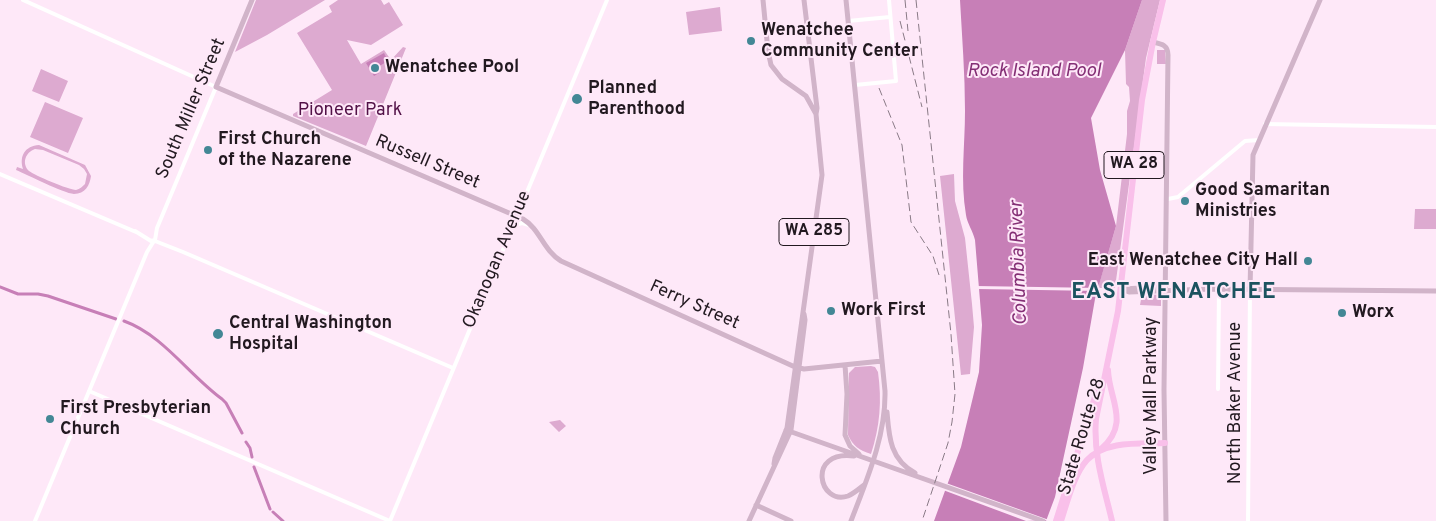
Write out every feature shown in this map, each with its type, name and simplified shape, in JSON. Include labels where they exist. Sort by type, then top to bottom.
[{"type":"highway","name":"WA 28","points":[[1112,520],[1096,457],[1096,420],[1118,311],[1142,100],[1163,0]]},
{"type":"highway","points":[[1096,457],[1111,437],[1116,421],[1116,406],[1108,373],[1109,354]]},
{"type":"highway","name":"State Route 28","points":[[1056,521],[1109,354]]},
{"type":"highway","points":[[1061,521],[1080,470],[1086,461],[1096,457],[1103,449],[1122,445],[1165,443]]},
{"type":"main road","name":"South Miller Street","points":[[216,87],[252,0]]},
{"type":"main road","points":[[763,0],[769,60],[776,73],[809,100],[816,114]]},
{"type":"main road","name":"WA 285","points":[[788,430],[797,367],[801,320],[804,311],[822,175],[817,108],[804,0]]},
{"type":"main road","points":[[846,0],[885,406],[882,430],[851,521]]},
{"type":"main road","name":"North Baker Avenue","points":[[1250,290],[1251,170],[1253,155],[1320,0]]},
{"type":"main road","name":"Valley Mall Parkway","points":[[1153,42],[1168,49],[1168,199],[1164,388],[1166,521]]},
{"type":"main road","points":[[789,84],[798,87],[808,94],[812,94],[814,90]]},
{"type":"main road","name":"Russell Street","points":[[216,87],[516,216]]},
{"type":"main road","name":"Ferry Street","points":[[516,216],[528,222],[552,256],[561,261],[797,367],[804,369],[882,361]]},
{"type":"main road","points":[[1121,289],[1129,292],[1166,290],[1436,291]]},
{"type":"main road","points":[[845,365],[847,394],[845,435],[850,446],[863,458]]},
{"type":"main road","points":[[885,406],[888,413],[887,430],[894,450],[900,461],[910,471],[924,478]]},
{"type":"main road","points":[[749,521],[788,430],[1042,521]]},
{"type":"main road","points":[[863,458],[842,455],[835,457],[825,465],[821,475],[824,486],[830,493],[838,496],[848,496],[864,485]]},
{"type":"main road","points":[[761,493],[763,506],[772,510],[773,513]]},
{"type":"main road","points":[[756,505],[791,521]]},
{"type":"street","points":[[23,0],[216,87]]},
{"type":"street","name":"Okanogan Avenue","points":[[390,521],[607,0]]},
{"type":"street","points":[[855,85],[896,81],[889,0]]},
{"type":"street","points":[[848,21],[890,17]]},
{"type":"street","name":"South Miller Street","points":[[35,521],[216,87]]},
{"type":"street","points":[[1265,124],[1436,127]]},
{"type":"street","points":[[1168,199],[1178,197],[1245,141],[1258,140]]},
{"type":"street","points":[[0,174],[453,368]]},
{"type":"street","points":[[512,226],[522,223],[532,226]]},
{"type":"street","points":[[1218,389],[1219,290]]},
{"type":"street","name":"North Baker Avenue","points":[[1248,521],[1250,290]]},
{"type":"street","points":[[89,390],[390,521]]},
{"type":"green space","points":[[256,0],[325,0],[235,52]]},
{"type":"green space","name":"Pioneer Park","points":[[338,0],[381,0],[384,5],[389,2],[403,25],[371,45],[347,40],[361,64],[384,50],[391,60],[403,47],[406,48],[366,146],[293,116],[293,114],[332,90],[297,33],[332,12],[329,6]]},
{"type":"green space","points":[[1142,0],[1160,0],[1146,58],[1115,288],[1098,288],[1116,226],[1127,134],[1127,111],[1130,101],[1129,87],[1126,84],[1125,50]]},
{"type":"green space","points":[[720,7],[722,31],[689,35],[686,12]]},
{"type":"green space","points":[[1157,50],[1165,50],[1166,64],[1157,64]]},
{"type":"green space","points":[[41,69],[68,81],[59,102],[32,91]]},
{"type":"green space","points":[[45,102],[83,118],[68,153],[30,137]]},
{"type":"green space","points":[[39,145],[85,165],[91,176],[86,188],[78,194],[69,193],[16,170],[17,167],[23,169],[22,160],[24,152]],"holes":[[[35,149],[43,150],[79,165],[84,169],[87,174],[85,184],[76,190],[37,176],[29,171],[25,165],[27,155]]]},
{"type":"green space","points":[[954,174],[955,201],[965,238],[974,327],[970,374],[961,375],[940,176]]},
{"type":"green space","points":[[1415,209],[1436,209],[1436,229],[1414,229]]},
{"type":"green space","points":[[1142,294],[1161,295],[1161,306],[1140,305]]},
{"type":"green space","points":[[855,367],[875,367],[878,372],[880,403],[878,423],[871,454],[857,447],[848,435],[849,373]]},
{"type":"green space","points":[[560,420],[566,426],[559,432],[549,422]]},
{"type":"water","name":"Rock Island Pool","points":[[960,0],[1142,0],[1125,50],[1091,118],[1100,170],[1116,226],[1095,299],[1083,368],[1055,497],[1046,521],[934,521],[961,447],[979,372],[982,325],[975,240],[967,218],[963,189],[965,97]]},
{"type":"water","points":[[384,53],[388,61],[376,68],[379,73],[374,76],[366,63]]},
{"type":"pier","points":[[976,286],[1101,288],[1100,291],[977,289]]},
{"type":"pier","points":[[946,483],[1049,520],[1026,521],[943,490]]},
{"type":"waterway","points":[[0,287],[18,294],[48,296],[116,319]]},
{"type":"waterway","points":[[124,321],[138,327],[151,336],[222,399],[242,433]]},
{"type":"waterway","points":[[246,442],[252,457]]},
{"type":"waterway","points":[[254,467],[270,509]]},
{"type":"waterway","points":[[273,512],[283,521]]},
{"type":"railway","points":[[905,0],[908,31]]},
{"type":"railway","points":[[916,0],[951,334],[955,394],[948,443],[922,521]]},
{"type":"railway","points":[[900,21],[922,107]]},
{"type":"railway","points":[[879,88],[902,145],[911,222],[933,256],[939,275]]},
{"type":"place","name":"Wenatchee Community Center","points":[[751,41]]},
{"type":"place","name":"Wenatchee Pool","points":[[375,68]]},
{"type":"place","name":"Planned Parenthood","points":[[577,99]]},
{"type":"place","name":"First Church of the Nazarene","points":[[208,150]]},
{"type":"place","name":"Good Samaritan Ministries","points":[[1185,201]]},
{"type":"place","name":"East Wenatchee City Hall","points":[[1308,261]]},
{"type":"place","name":"Work First","points":[[831,311]]},
{"type":"place","name":"Worx","points":[[1342,313]]},
{"type":"place","name":"Central Washington Hospital","points":[[218,334]]},
{"type":"place","name":"First Presbyterian Church","points":[[50,419]]},
{"type":"district","name":"EAST WENATCHEE","points":[[1174,294]]},
{"type":"water label","name":"Columbia River","points":[[1020,263]]}]
